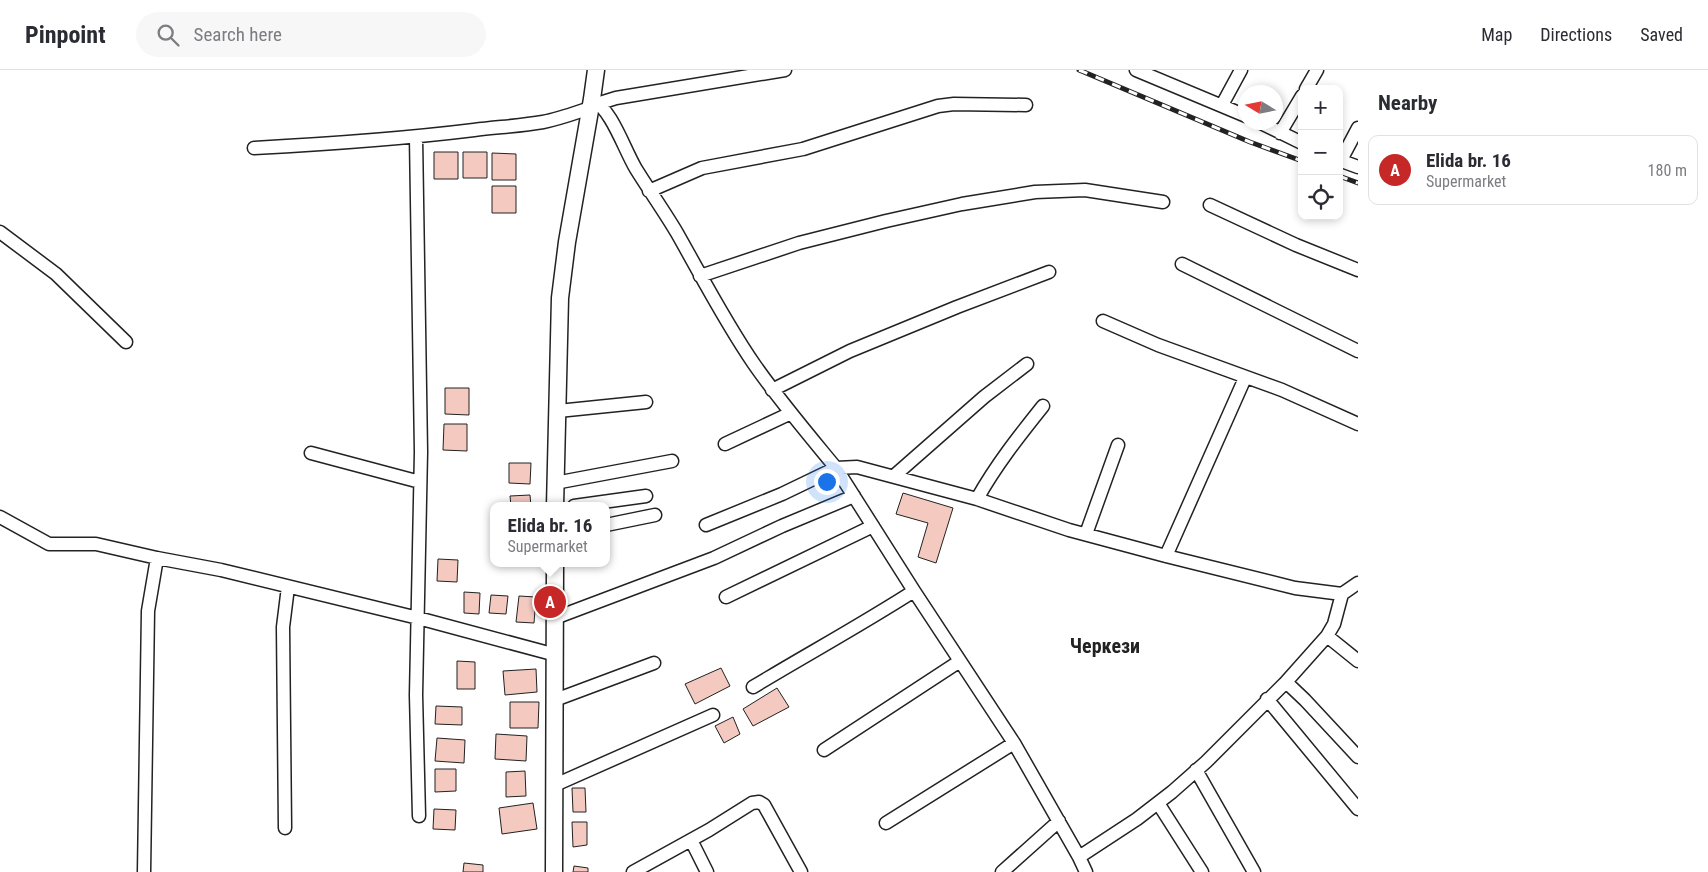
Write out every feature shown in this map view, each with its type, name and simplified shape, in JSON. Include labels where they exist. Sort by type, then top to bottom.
[{"type":"main road","points":[[555,502],[561,288],[567,242],[594,103],[596,70]]},
{"type":"main road","points":[[554,872],[555,567]]},
{"type":"street","points":[[254,148],[336,144],[416,137],[543,122],[594,103],[616,98],[785,70]]},
{"type":"street","points":[[1136,70],[1238,112]]},
{"type":"street","points":[[1222,105],[1241,70]]},
{"type":"street","points":[[1308,85],[1316,70]]},
{"type":"street","points":[[594,103],[676,231],[700,276],[754,363],[772,390],[836,468],[1014,743],[1059,820],[1086,872]]},
{"type":"street","points":[[1280,133],[1298,103]]},
{"type":"street","points":[[649,191],[702,168],[802,149],[938,106],[954,104],[1026,105]]},
{"type":"street","points":[[1343,155],[1358,128]]},
{"type":"street","points":[[1274,130],[1298,141]]},
{"type":"street","points":[[416,137],[420,482],[416,694],[419,816]]},
{"type":"street","points":[[1343,161],[1358,167]]},
{"type":"street","points":[[700,276],[799,243],[886,221],[962,204],[1035,192],[1085,190],[1163,202]]},
{"type":"street","points":[[1210,205],[1296,245],[1358,270]]},
{"type":"street","points":[[0,232],[56,274],[126,342]]},
{"type":"street","points":[[1182,264],[1358,351]]},
{"type":"street","points":[[772,390],[850,351],[1048,272]]},
{"type":"street","points":[[1103,321],[1158,345],[1282,390],[1358,424]]},
{"type":"street","points":[[894,476],[984,397],[1027,364]]},
{"type":"street","points":[[1166,556],[1245,378]]},
{"type":"street","points":[[558,411],[646,402]]},
{"type":"street","points":[[977,499],[992,472],[1043,406]]},
{"type":"street","points":[[725,444],[791,413]]},
{"type":"street","points":[[1086,534],[1118,445]]},
{"type":"street","points":[[310,453],[420,482]]},
{"type":"street","points":[[555,483],[672,461]]},
{"type":"street","points":[[706,525],[782,494],[836,468],[846,466],[857,467],[977,499],[1086,534],[1166,556],[1295,588],[1342,594]]},
{"type":"street","points":[[603,502],[646,496]]},
{"type":"street","points":[[555,618],[714,558],[782,526],[854,496]]},
{"type":"street","points":[[610,524],[655,515]]},
{"type":"street","points":[[0,517],[49,544],[96,544],[221,570],[418,618],[556,655]]},
{"type":"street","points":[[726,597],[873,526]]},
{"type":"street","points":[[144,872],[148,611],[157,558]]},
{"type":"street","points":[[1080,858],[1158,803],[1196,770],[1286,682],[1327,636],[1334,624],[1342,594],[1358,583]]},
{"type":"street","points":[[285,828],[283,627],[288,587]]},
{"type":"street","points":[[753,687],[914,591]]},
{"type":"street","points":[[1327,636],[1358,661]]},
{"type":"street","points":[[824,750],[960,661]]},
{"type":"street","points":[[555,700],[654,663]]},
{"type":"street","points":[[1286,682],[1358,757]]},
{"type":"street","points":[[1267,699],[1358,808]]},
{"type":"street","points":[[555,784],[713,715]]},
{"type":"street","points":[[886,823],[1014,743]]},
{"type":"street","points":[[1196,770],[1254,872]]},
{"type":"street","points":[[633,872],[752,803],[758,802],[764,805],[801,872]]},
{"type":"street","points":[[1158,803],[1202,872]]},
{"type":"street","points":[[1002,872],[1059,820]]},
{"type":"street","points":[[691,840],[707,872]]},
{"type":"building","points":[[434,152],[458,152],[458,179],[434,179]]},
{"type":"building","points":[[463,152],[487,152],[487,178],[463,178]]},
{"type":"building","points":[[492,153],[516,154],[516,180],[492,180]]},
{"type":"building","points":[[492,186],[516,186],[516,213],[492,213]]},
{"type":"building","points":[[445,388],[469,388],[469,415],[445,414]]},
{"type":"building","points":[[444,424],[467,424],[467,451],[443,450]]},
{"type":"building","points":[[509,463],[531,463],[530,484],[509,483]]},
{"type":"building","points":[[903,493],[953,508],[936,563],[918,557],[928,523],[896,514]]},
{"type":"building","points":[[530,495],[531,502],[511,502],[510,496]]},
{"type":"building","points":[[438,559],[458,560],[457,582],[437,581]]},
{"type":"building","points":[[464,592],[480,593],[479,614],[464,613]]},
{"type":"building","points":[[491,595],[508,596],[506,614],[489,613]]},
{"type":"building","points":[[519,596],[536,597],[534,623],[516,622]]},
{"type":"building","points":[[457,661],[475,662],[475,689],[457,689]]},
{"type":"building","points":[[721,668],[730,686],[695,704],[685,684]]},
{"type":"building","points":[[536,669],[537,692],[505,695],[503,671]]},
{"type":"building","points":[[777,688],[789,707],[753,726],[743,709]]},
{"type":"building","points":[[510,702],[539,702],[538,728],[510,728]]},
{"type":"building","points":[[436,706],[462,707],[462,725],[435,724]]},
{"type":"building","points":[[733,717],[740,734],[724,743],[715,726]]},
{"type":"building","points":[[496,734],[527,736],[526,761],[495,759]]},
{"type":"building","points":[[437,738],[465,740],[464,763],[435,761]]},
{"type":"building","points":[[435,769],[456,769],[456,791],[435,792]]},
{"type":"building","points":[[525,771],[526,796],[506,797],[506,772]]},
{"type":"building","points":[[572,788],[585,788],[586,812],[573,812]]},
{"type":"building","points":[[533,803],[537,829],[502,834],[499,808]]},
{"type":"building","points":[[434,809],[456,810],[455,830],[433,829]]},
{"type":"building","points":[[572,822],[587,822],[587,845],[573,847]]},
{"type":"building","points":[[464,863],[483,865],[483,872],[463,872]]},
{"type":"building","points":[[574,866],[588,868],[588,872],[573,872]]},
{"type":"railway","points":[[1079,70],[1250,142],[1298,160]]},
{"type":"railway","points":[[1343,177],[1358,183]]},
{"type":"place","name":"Elida br. 16","points":[[550,602]]},
{"type":"district","name":"Черкези","points":[[1105,646]]}]
